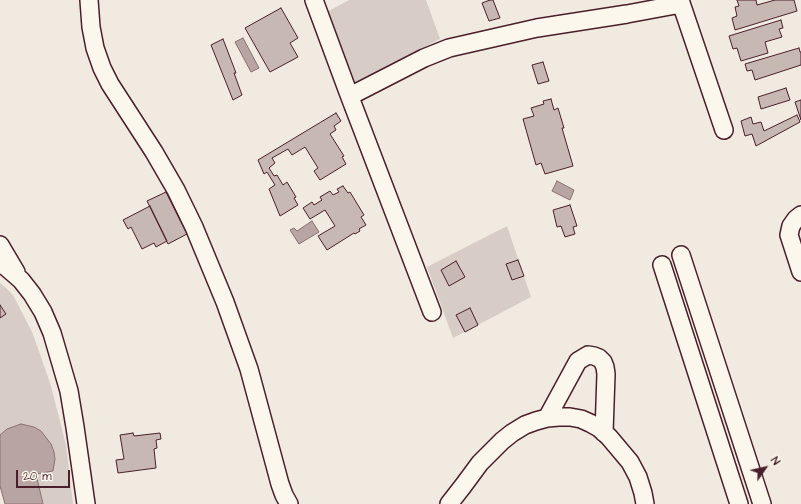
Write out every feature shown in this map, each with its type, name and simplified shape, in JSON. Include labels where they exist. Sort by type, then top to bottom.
[{"type":"street","points":[[89,0],[91,27],[95,48],[102,68],[110,84],[154,152],[176,190],[194,227],[225,302],[248,368],[280,484],[289,504]]},
{"type":"street","points":[[314,0],[432,312]]},
{"type":"street","points":[[350,96],[424,58],[449,48],[625,7],[681,2],[724,130]]},
{"type":"street","points":[[801,216],[796,219],[791,226],[789,235],[801,272]]},
{"type":"street","points":[[0,245],[21,280],[43,312],[52,333],[69,392],[86,504]]},
{"type":"street","points":[[681,255],[762,504]]},
{"type":"street","points":[[0,264],[6,267],[21,280]]},
{"type":"street","points":[[662,265],[739,504]]},
{"type":"street","points":[[547,418],[578,361],[588,356],[594,356],[599,358],[606,367],[604,433]]},
{"type":"street","points":[[449,504],[480,463],[512,433],[525,425],[536,421],[547,418],[570,417],[581,419],[599,428],[618,447],[630,462],[638,477],[645,504]]},
{"type":"shaded area","points":[[349,0],[426,0],[440,39],[353,83],[327,12]]},
{"type":"shaded area","points":[[243,38],[259,68],[251,72],[235,42]]},
{"type":"shaded area","points":[[557,181],[574,190],[570,200],[552,191]]},
{"type":"shaded area","points":[[312,221],[319,232],[299,244],[290,230],[294,228],[297,231]]},
{"type":"shaded area","points":[[507,226],[531,297],[453,338],[427,267]]},
{"type":"shaded area","points":[[0,283],[13,295],[32,332],[51,386],[66,445],[73,504],[43,504],[36,474],[41,431],[28,425],[7,429],[0,435]]},
{"type":"shaded area","points":[[21,424],[34,427],[41,431],[51,444],[54,452],[55,459],[53,471],[36,474],[43,504],[5,504],[0,486],[0,435],[7,429]]},
{"type":"building","points":[[493,0],[500,18],[489,21],[482,3]]},
{"type":"building","points":[[737,0],[756,0],[757,5],[775,0],[794,0],[797,11],[735,30],[732,18],[737,16],[735,7],[739,6]]},
{"type":"building","points":[[281,8],[298,38],[290,43],[298,57],[270,72],[245,28]]},
{"type":"building","points":[[781,20],[783,28],[779,29],[782,37],[765,42],[768,53],[741,61],[737,48],[733,49],[729,36]]},
{"type":"building","points":[[223,39],[236,73],[234,73],[242,95],[233,100],[211,45]]},
{"type":"building","points":[[799,48],[801,52],[801,65],[755,80],[752,70],[747,71],[745,64]]},
{"type":"building","points":[[543,62],[549,81],[538,84],[532,65]]},
{"type":"building","points":[[786,88],[790,100],[761,109],[758,97]]},
{"type":"building","points":[[551,99],[554,110],[558,108],[573,166],[545,174],[541,163],[536,165],[523,119],[534,116],[531,108],[544,104],[543,101]]},
{"type":"building","points":[[801,100],[801,120],[795,102]]},
{"type":"building","points":[[336,113],[341,121],[334,126],[336,130],[330,134],[344,156],[342,157],[346,164],[320,180],[314,171],[318,168],[305,147],[292,155],[288,149],[272,158],[275,163],[269,168],[274,176],[277,175],[283,185],[287,182],[296,197],[294,198],[298,205],[280,216],[269,189],[275,185],[267,172],[264,174],[258,160]]},
{"type":"building","points":[[797,115],[800,122],[756,146],[752,134],[745,136],[741,121],[751,117],[753,124],[761,122],[764,131]]},
{"type":"building","points":[[343,186],[348,193],[350,192],[364,215],[361,217],[366,225],[359,229],[360,231],[355,234],[354,233],[327,250],[318,236],[335,226],[325,210],[310,219],[303,208],[312,202],[314,205],[322,200],[320,197],[330,191],[333,195],[339,192],[337,189]]},
{"type":"building","points":[[166,192],[187,234],[168,244],[147,201]]},
{"type":"building","points":[[570,205],[577,226],[573,227],[575,234],[565,237],[561,226],[557,227],[553,210]]},
{"type":"building","points":[[150,206],[167,241],[156,247],[154,243],[142,249],[131,227],[128,229],[123,220]]},
{"type":"building","points":[[518,260],[524,276],[512,280],[506,264]]},
{"type":"building","points":[[456,261],[465,277],[449,286],[441,270]]},
{"type":"building","points":[[0,305],[6,314],[0,318]]},
{"type":"building","points":[[470,308],[478,325],[465,332],[456,315]]},
{"type":"building","points":[[133,433],[134,436],[160,433],[161,439],[156,440],[157,448],[154,449],[156,468],[118,473],[116,460],[124,459],[120,435]]}]
